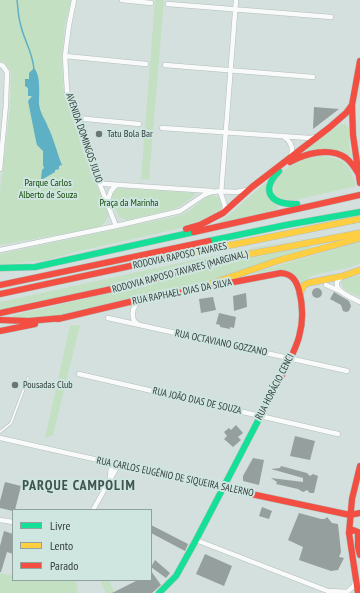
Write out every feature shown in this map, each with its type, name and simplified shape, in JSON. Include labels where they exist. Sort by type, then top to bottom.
[{"type":"main road","points":[[360,61],[352,105],[353,135],[360,183]]},
{"type":"main road","points":[[106,251],[194,227],[215,218],[346,113],[352,105]]},
{"type":"main road","points":[[338,200],[290,205],[280,203],[272,199],[269,193],[270,182],[273,176],[292,161],[302,156],[324,152],[335,153],[345,157],[358,173]]},
{"type":"main road","points":[[0,268],[35,266],[162,240],[360,195]]},
{"type":"main road","name":"RODOVIA RAPOSO TAVARES","points":[[0,285],[279,226],[360,212]]},
{"type":"main road","name":"RODOVIA RAPOSO TAVARES","points":[[0,294],[226,245],[360,219]]},
{"type":"main road","name":"RODOVIA RAPOSO TAVARES (MARGINAL)","points":[[0,313],[149,281],[198,265],[262,251],[360,233]]},
{"type":"main road","points":[[193,290],[277,261],[360,238]]},
{"type":"main road","points":[[300,296],[302,288],[308,283],[343,276],[360,270]]},
{"type":"main road","name":"RUA RAPHAEL DIAS DA SILVA","points":[[0,331],[142,300],[284,273],[290,275],[295,280],[300,296]]},
{"type":"main road","name":"RUA HORÁCIO CENCI","points":[[159,593],[176,576],[196,540],[300,337],[304,320],[300,296]]},
{"type":"main road","points":[[0,320],[62,318]]},
{"type":"main road","points":[[358,593],[349,533],[352,499],[360,466]]},
{"type":"main road","points":[[230,474],[230,483],[237,491]]},
{"type":"main road","name":"RUA CARLOS EUGÊNIO DE SIQUEIRA SALERNO","points":[[223,488],[350,515]]},
{"type":"main road","points":[[350,515],[360,509]]},
{"type":"main road","points":[[350,515],[360,513]]},
{"type":"main road","points":[[349,533],[353,530],[358,532],[358,548],[360,556]]},
{"type":"street","name":"AVENIDA DOMINGOS JULIO","points":[[74,0],[65,56],[68,91],[87,151],[116,226]]},
{"type":"street","points":[[122,0],[151,3]]},
{"type":"street","points":[[222,213],[225,206],[221,191],[236,0]]},
{"type":"street","points":[[168,4],[331,17]]},
{"type":"street","points":[[65,56],[146,64]]},
{"type":"street","points":[[0,65],[3,66],[7,72],[0,169]]},
{"type":"street","points":[[165,65],[313,77]]},
{"type":"street","points":[[76,118],[139,124]]},
{"type":"street","points":[[162,128],[226,131],[310,138],[318,136]]},
{"type":"street","points":[[282,136],[291,143],[292,152],[290,158]]},
{"type":"street","points":[[100,182],[116,185],[236,192],[252,187]]},
{"type":"street","points":[[107,203],[111,191],[116,185]]},
{"type":"street","points":[[196,190],[200,192],[196,201]]},
{"type":"street","points":[[0,250],[180,211],[208,193],[221,191]]},
{"type":"street","points":[[335,286],[339,278],[343,276]]},
{"type":"street","points":[[326,285],[335,286],[340,291],[360,302]]},
{"type":"street","points":[[141,325],[135,323],[133,312],[136,304],[142,300]]},
{"type":"street","name":"RUA OCTAVIANO GOZZANO","points":[[108,318],[347,371]]},
{"type":"street","name":"RUA JOÃO DIAS DE SOUZA","points":[[79,374],[338,434]]},
{"type":"street","name":"RUA CARLOS EUGÊNIO DE SIQUEIRA SALERNO","points":[[0,438],[223,488]]},
{"type":"street","points":[[95,509],[116,469],[114,464]]},
{"type":"street","points":[[0,520],[12,522]]},
{"type":"street","points":[[196,540],[333,593]]},
{"type":"street","points":[[328,590],[346,592],[354,586],[356,580]]},
{"type":"lane","points":[[0,432],[11,423],[28,378]]},
{"type":"green space","name":"Parque Carlos Alberto de Souza","points":[[0,0],[71,0],[65,25],[62,55],[63,86],[84,154],[109,214],[105,222],[100,227],[0,245],[0,191],[10,108],[11,71],[4,63],[0,61]]},
{"type":"green space","points":[[155,0],[164,0],[149,179],[141,179]]},
{"type":"green space","points":[[341,124],[345,124],[349,128],[349,145],[352,157],[346,153],[329,149],[305,153],[306,149]]},
{"type":"green space","points":[[319,156],[334,158],[344,163],[351,172],[356,186],[295,200],[281,199],[274,194],[274,181],[278,175],[296,161]]},
{"type":"green space","points":[[266,182],[267,193],[278,209],[214,225],[229,215]]},
{"type":"green space","name":"Praça da Marinha","points":[[119,188],[194,193],[195,195],[174,209],[127,220],[119,217],[112,197],[115,191]]},
{"type":"green space","points":[[209,195],[220,198],[222,207],[220,210],[199,222],[181,228],[79,251],[47,260],[0,265],[0,254],[177,216],[188,212]]},
{"type":"green space","points":[[316,237],[224,256],[132,282],[0,310],[0,302],[193,260],[288,241]]},
{"type":"green space","points":[[360,242],[360,263],[346,268],[320,273],[306,279],[301,284],[296,276],[285,270],[249,274]]},
{"type":"green space","points":[[311,246],[311,248],[184,289],[50,318],[13,318],[12,316],[150,284],[202,268]]},
{"type":"green space","points":[[360,275],[360,297],[345,290],[341,282],[343,279]]},
{"type":"green space","points":[[80,325],[53,435],[45,438],[70,326]]},
{"type":"green space","points":[[0,573],[12,576],[12,581],[76,581],[78,593],[0,593]]},
{"type":"green space","points":[[100,581],[109,581],[115,593],[106,593]]},
{"type":"water","points":[[34,68],[39,80],[40,110],[52,136],[62,165],[59,166],[59,169],[55,170],[55,172],[43,179],[41,179],[42,170],[44,168],[43,151],[37,145],[28,101],[32,96],[28,96],[28,88],[25,86],[25,79],[29,79],[29,73]]},
{"type":"building","points":[[314,107],[339,109],[313,129]]},
{"type":"building","points":[[317,288],[322,293],[317,298],[312,293]]},
{"type":"building","points":[[334,292],[349,301],[351,306],[349,311],[343,311],[341,305],[330,299]]},
{"type":"building","points":[[246,293],[247,307],[234,311],[233,296]]},
{"type":"building","points":[[213,297],[216,310],[201,313],[199,299]]},
{"type":"building","points":[[219,313],[236,317],[234,328],[230,327],[230,329],[220,327],[220,325],[216,324]]},
{"type":"building","points":[[236,425],[243,433],[238,437],[241,440],[233,447],[224,439],[227,436],[224,432],[229,428],[231,430]]},
{"type":"building","points":[[295,436],[315,441],[310,460],[290,456]]},
{"type":"building","points":[[253,458],[264,460],[259,485],[243,481],[243,476]]},
{"type":"building","points":[[281,466],[307,473],[310,476],[313,474],[318,476],[314,493],[310,493],[307,490],[303,492],[298,489],[276,484],[277,482],[271,478],[303,482],[303,478],[271,469],[280,468]]},
{"type":"building","points":[[5,482],[21,486],[15,509],[12,509],[12,511],[0,508],[0,501]]},
{"type":"building","points":[[262,507],[272,511],[269,519],[259,516]]},
{"type":"building","points":[[299,513],[321,519],[325,519],[327,517],[332,523],[338,524],[341,552],[339,557],[344,558],[338,570],[331,571],[299,560],[303,547],[288,540]]},
{"type":"building","points":[[152,526],[188,544],[185,551],[152,534]]},
{"type":"building","points":[[4,531],[12,534],[12,554],[7,552],[1,572],[0,572],[0,546]]},
{"type":"building","points":[[205,554],[232,566],[224,586],[196,574]]},
{"type":"building","points":[[155,560],[170,573],[166,578],[152,568]]},
{"type":"building","points":[[152,572],[161,585],[152,593],[112,593],[136,581],[152,581]]},
{"type":"waterway","points":[[17,0],[21,28],[32,57],[34,70]]},
{"type":"traffic: fast","points":[[279,171],[273,178],[270,185],[269,191],[271,196],[275,200],[281,202],[297,204]]},
{"type":"traffic: fast","points":[[209,241],[360,212]]},
{"type":"traffic: fast","points":[[0,268],[35,267],[194,232]]},
{"type":"traffic: fast","points":[[159,593],[176,576],[273,392]]},
{"type":"traffic: slow","points":[[172,257],[360,219]]},
{"type":"traffic: slow","points":[[229,258],[360,233]]},
{"type":"traffic: slow","points":[[193,290],[277,261],[360,238]]},
{"type":"traffic: slow","points":[[300,294],[303,286],[308,283],[343,276],[360,270]]},
{"type":"traffic: jam","points":[[360,61],[352,105],[353,135],[360,183]]},
{"type":"traffic: jam","points":[[186,229],[200,225],[223,213],[252,187],[330,127],[346,113],[352,105]]},
{"type":"traffic: jam","points":[[290,162],[303,156],[318,152],[333,153],[346,158],[358,173]]},
{"type":"traffic: jam","points":[[194,232],[360,195]]},
{"type":"traffic: jam","points":[[0,285],[209,241]]},
{"type":"traffic: jam","points":[[0,294],[172,257]]},
{"type":"traffic: jam","points":[[0,313],[149,281],[199,265],[229,258]]},
{"type":"traffic: jam","points":[[213,286],[281,273],[291,276],[296,283],[302,305],[300,332],[297,344],[273,392]]},
{"type":"traffic: jam","points":[[58,319],[142,299],[196,290]]},
{"type":"traffic: jam","points":[[0,320],[29,321],[62,318]]},
{"type":"traffic: jam","points":[[0,331],[35,324]]},
{"type":"traffic: jam","points":[[358,593],[349,533],[352,499],[360,466]]},
{"type":"traffic: jam","points":[[223,488],[350,515],[360,513]]},
{"type":"traffic: jam","points":[[349,533],[353,530],[358,532],[358,547],[360,555]]},
{"type":"place","name":"Tatu Bola Bar","points":[[99,134]]},
{"type":"place","name":"Pousadas Club","points":[[15,385]]},
{"type":"district","name":"PARQUE CAMPOLIM","points":[[79,486]]}]
